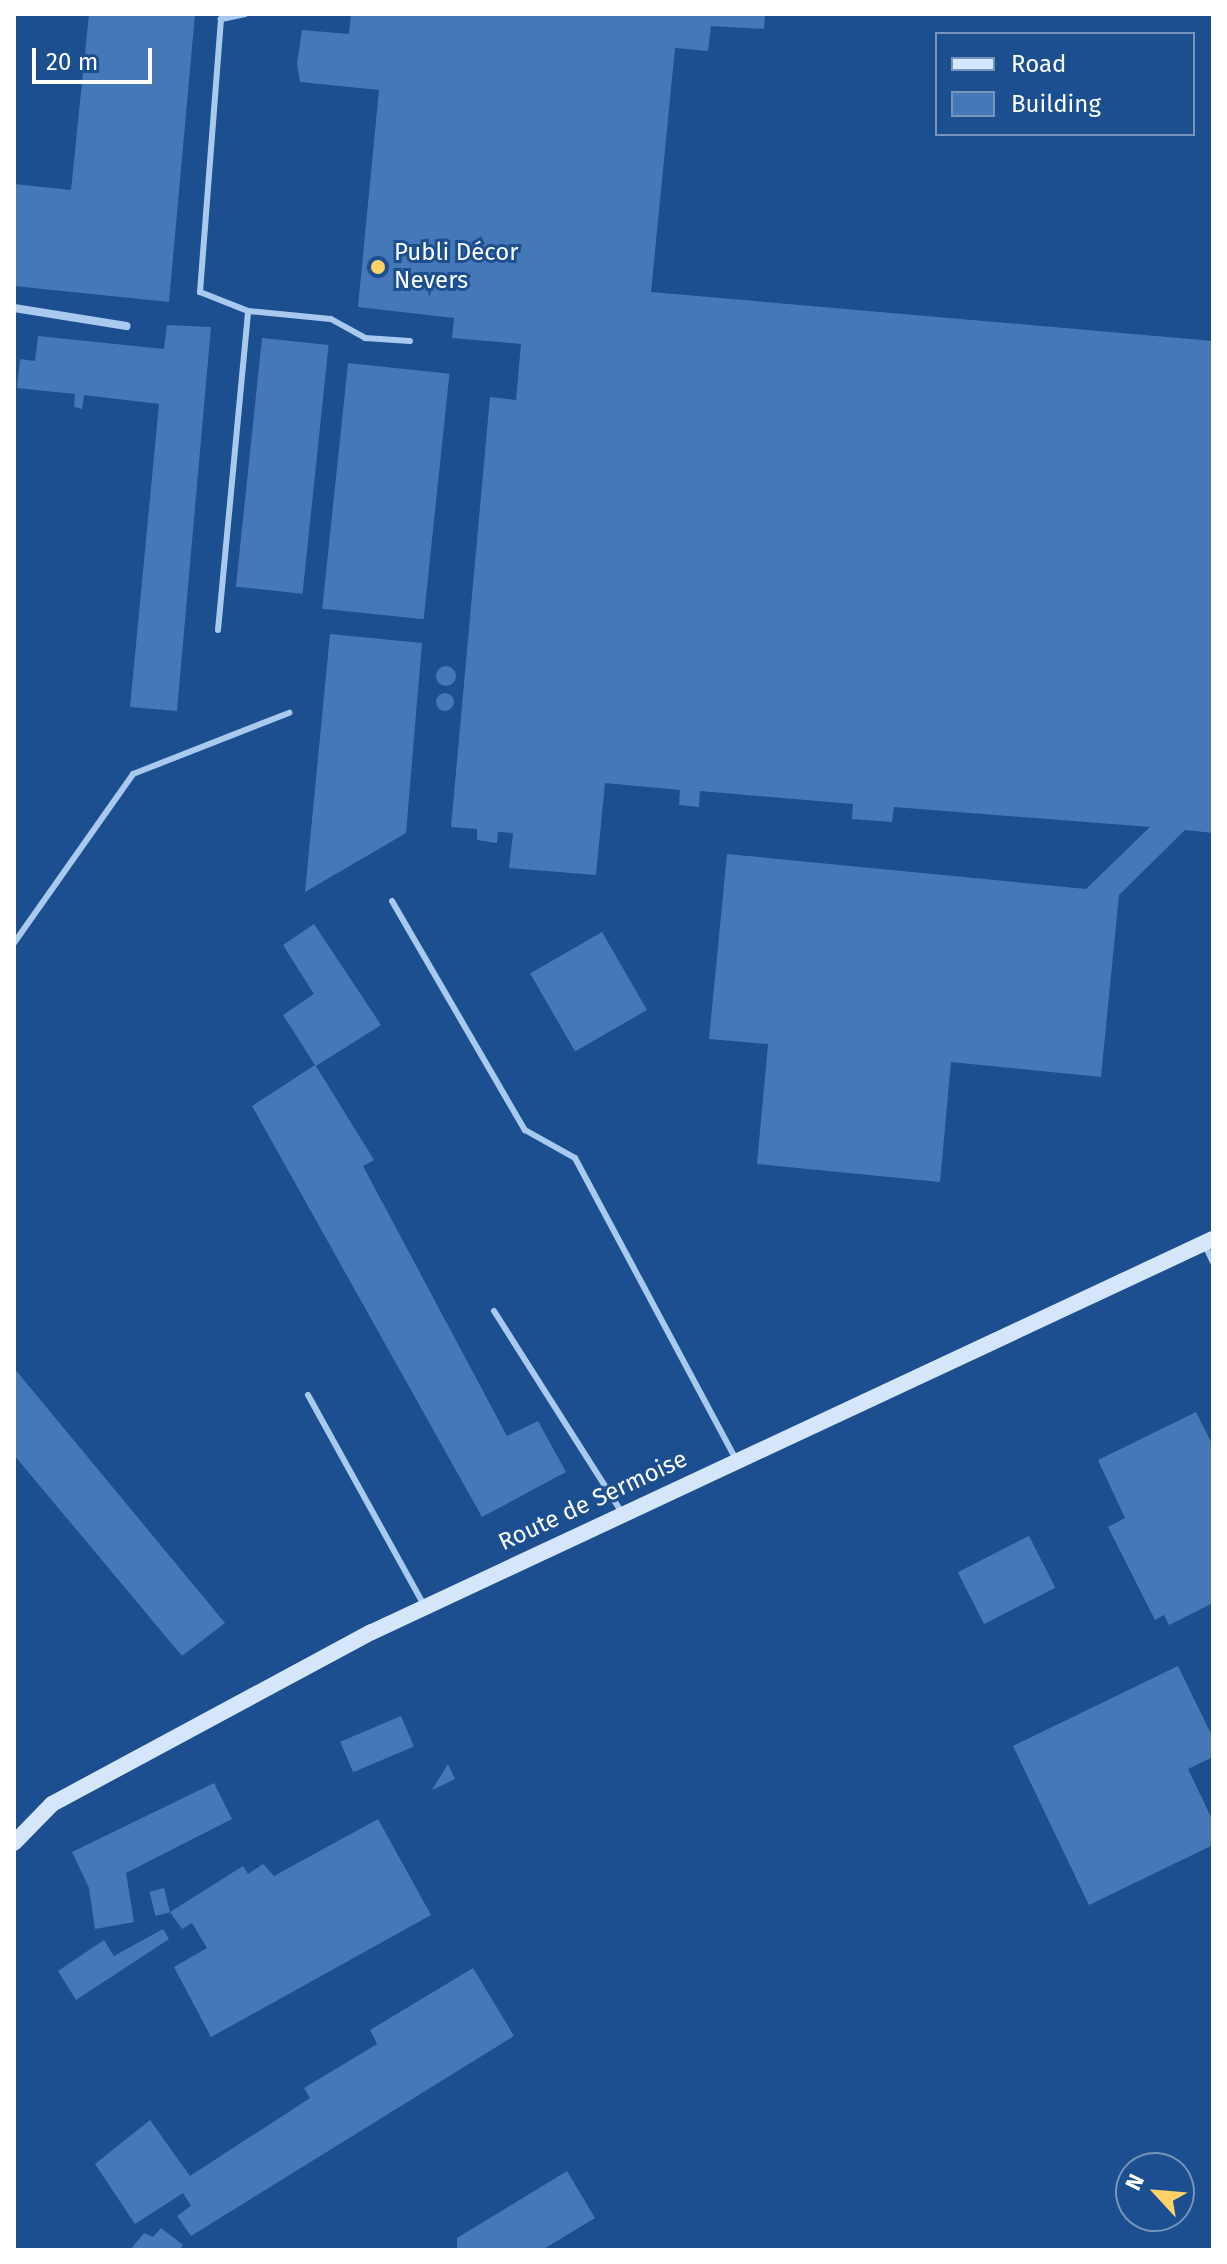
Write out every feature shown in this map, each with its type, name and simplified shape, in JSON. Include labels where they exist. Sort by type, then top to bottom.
[{"type":"main road","name":"Route de Sermoise","points":[[14,1843],[52,1804],[425,1607],[1209,1241]]},
{"type":"street","points":[[14,308],[127,326]]},
{"type":"lane","points":[[245,14],[221,19],[200,292],[248,311],[331,319],[365,338],[410,341]]},
{"type":"lane","points":[[218,630],[248,311]]},
{"type":"lane","points":[[14,943],[133,774],[289,713]]},
{"type":"lane","points":[[392,901],[525,1130],[575,1158],[736,1460]]},
{"type":"lane","points":[[1209,1241],[1213,1262]]},
{"type":"lane","points":[[494,1311],[622,1513]]},
{"type":"lane","points":[[308,1395],[425,1607]]},
{"type":"building","points":[[89,14],[195,14],[169,302],[14,286],[14,184],[71,190]]},
{"type":"building","points":[[351,14],[765,14],[764,29],[711,26],[708,51],[675,48],[651,292],[1213,341],[1213,833],[1185,830],[1119,895],[1101,1077],[951,1062],[940,1182],[757,1164],[768,1044],[709,1039],[727,854],[1086,889],[1150,827],[894,807],[892,822],[852,819],[853,804],[700,791],[699,807],[679,805],[680,790],[605,783],[596,875],[509,868],[513,833],[498,832],[497,843],[477,840],[477,829],[451,827],[490,397],[516,400],[521,344],[452,338],[454,318],[358,307],[379,90],[300,82],[297,64],[302,30],[349,34]]},
{"type":"building","points":[[167,325],[211,327],[177,711],[130,707],[159,404],[84,395],[82,409],[74,407],[75,394],[17,388],[20,359],[35,361],[38,336],[164,349]]},
{"type":"building","points":[[262,338],[329,345],[303,594],[236,587]]},
{"type":"building","points":[[348,363],[449,374],[424,619],[322,609]]},
{"type":"building","points":[[330,634],[422,643],[406,833],[305,892]]},
{"type":"building","points":[[446,666],[453,669],[456,676],[453,683],[446,686],[439,683],[436,676],[439,669]]},
{"type":"building","points":[[441,693],[449,693],[454,702],[452,709],[441,711],[436,706],[436,698]]},
{"type":"building","points":[[314,924],[381,1025],[316,1066],[374,1160],[363,1166],[507,1436],[538,1421],[566,1472],[482,1517],[252,1106],[315,1065],[283,1015],[314,994],[283,945]]},
{"type":"building","points":[[602,932],[647,1010],[575,1051],[530,974]]},
{"type":"building","points":[[14,1368],[225,1623],[182,1656],[14,1455]]},
{"type":"building","points":[[1196,1412],[1213,1446],[1213,1603],[1169,1625],[1164,1615],[1155,1620],[1108,1527],[1125,1518],[1098,1460]]},
{"type":"building","points":[[1029,1536],[1055,1588],[984,1624],[958,1572]]},
{"type":"building","points":[[1178,1666],[1213,1738],[1213,1757],[1188,1769],[1213,1821],[1213,1845],[1089,1905],[1013,1746]]},
{"type":"building","points":[[401,1716],[414,1746],[353,1772],[340,1742]]},
{"type":"building","points":[[448,1764],[455,1779],[432,1790]]},
{"type":"building","points":[[214,1783],[232,1819],[126,1873],[134,1922],[95,1929],[89,1888],[72,1852]]},
{"type":"building","points":[[378,1819],[431,1915],[211,2037],[174,1967],[207,1948],[192,1923],[182,1929],[170,1912],[243,1866],[248,1874],[263,1864],[274,1876]]},
{"type":"building","points":[[164,1888],[170,1912],[155,1916],[149,1892]]},
{"type":"building","points":[[163,1929],[169,1939],[76,2000],[58,1971],[104,1940],[114,1956]]},
{"type":"building","points":[[473,1968],[514,2036],[191,2236],[177,2216],[191,2206],[183,2193],[135,2224],[95,2164],[150,2120],[190,2176],[310,2098],[304,2088],[377,2044],[370,2030]]},
{"type":"building","points":[[567,2171],[595,2218],[542,2250],[457,2250],[457,2238]]},
{"type":"building","points":[[161,2228],[183,2245],[179,2250],[130,2250],[144,2233],[153,2237]]},
{"type":"place","name":"Publi Décor Nevers","points":[[378,267]]}]
